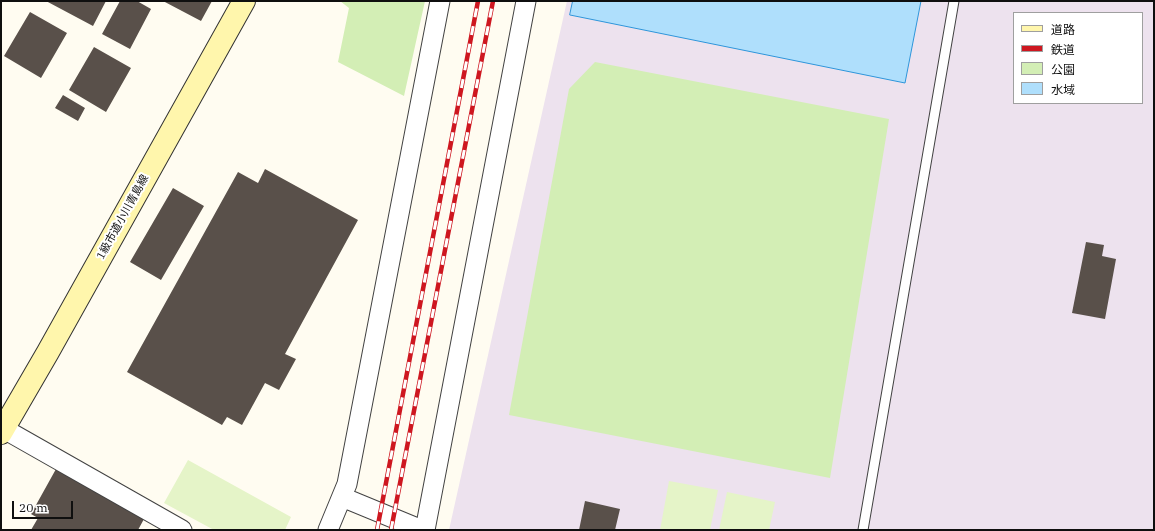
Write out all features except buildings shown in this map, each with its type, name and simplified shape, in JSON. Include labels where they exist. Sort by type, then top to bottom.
[{"type":"street","name":"1級市道小川青島線","points":[[2,431],[52,345],[244,1]]},
{"type":"street","points":[[328,530],[347,484],[440,1]]},
{"type":"street","points":[[342,497],[423,530],[526,1]]},
{"type":"street","points":[[2,431],[182,530]]},
{"type":"lane","points":[[863,530],[954,1]]},
{"type":"shaded area","points":[[567,1],[1154,1],[1154,530],[449,530]]},
{"type":"green space","points":[[340,1],[425,1],[404,96],[338,62],[349,8]]},
{"type":"green space","points":[[595,62],[889,119],[830,478],[509,415],[569,89]]},
{"type":"green space","points":[[188,460],[291,517],[285,530],[214,530],[164,503]]},
{"type":"green space","points":[[669,481],[718,490],[710,530],[660,530]]},
{"type":"green space","points":[[727,492],[775,502],[769,530],[719,530]]},
{"type":"water","points":[[573,1],[921,1],[905,83],[570,15]]},
{"type":"railway","points":[[377,530],[478,1]]},
{"type":"railway","points":[[391,530],[493,1]]}]
